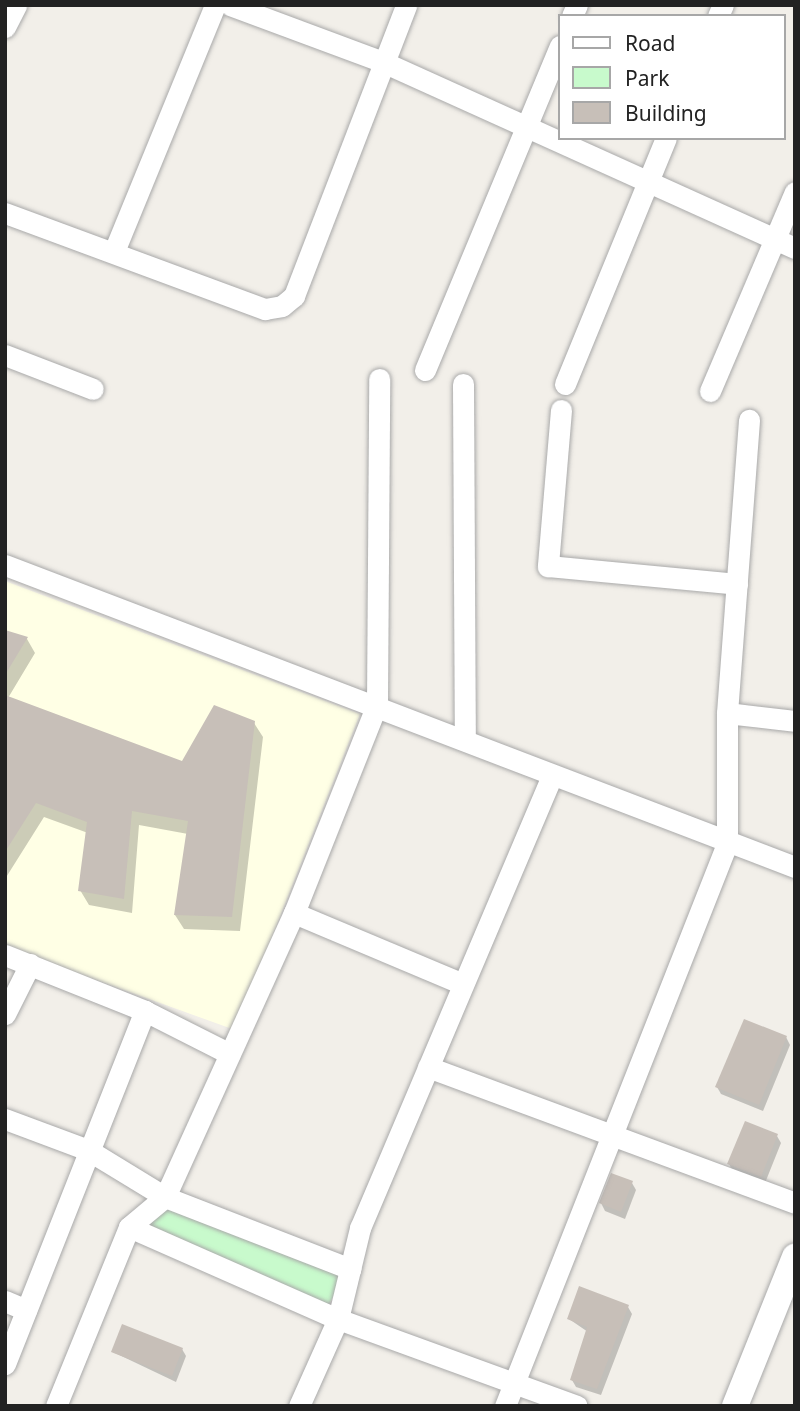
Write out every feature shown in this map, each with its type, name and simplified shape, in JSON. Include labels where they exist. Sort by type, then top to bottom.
[{"type":"street","points":[[5,26],[16,5]]},
{"type":"street","points":[[115,249],[215,5]]},
{"type":"street","points":[[230,5],[383,61],[785,243]]},
{"type":"street","points":[[5,213],[115,249],[265,309],[288,301],[406,5]]},
{"type":"street","points":[[425,370],[558,51]]},
{"type":"street","points":[[565,384],[665,140]]},
{"type":"street","points":[[710,391],[785,243],[795,192]]},
{"type":"street","points":[[5,355],[93,389]]},
{"type":"street","points":[[56,1406],[129,1227],[165,1197],[294,913],[377,705],[379,379]]},
{"type":"street","points":[[463,384],[466,736]]},
{"type":"street","points":[[561,410],[548,566],[737,584]]},
{"type":"street","points":[[505,1406],[610,1134],[727,844],[727,713],[749,420]]},
{"type":"street","points":[[5,565],[466,736],[552,775],[727,844],[795,867]]},
{"type":"street","points":[[727,713],[795,721]]},
{"type":"street","points":[[299,1406],[338,1319],[360,1228],[552,775]]},
{"type":"street","points":[[294,913],[463,984]]},
{"type":"street","points":[[5,955],[145,1011],[230,1054]]},
{"type":"street","points":[[5,1014],[30,964]]},
{"type":"street","points":[[5,1364],[145,1011]]},
{"type":"street","points":[[428,1066],[795,1203]]},
{"type":"street","points":[[5,1119],[88,1150],[165,1197],[351,1269]]},
{"type":"street","points":[[129,1227],[338,1319],[514,1380],[577,1406]]},
{"type":"street","points":[[735,1406],[795,1257]]},
{"type":"street","points":[[5,1301],[26,1310]]},
{"type":"shaded area","points":[[5,581],[360,714],[235,1030],[5,947]]},
{"type":"green space","points":[[165,1197],[351,1269],[323,1313],[142,1233]]},
{"type":"building","points":[[5,630],[28,637],[5,675]]},
{"type":"building","points":[[5,695],[182,761],[214,705],[255,721],[232,917],[174,915],[188,821],[132,811],[124,899],[78,891],[87,822],[36,803],[5,852]]},
{"type":"building","points":[[744,1019],[787,1036],[759,1105],[715,1087]]},
{"type":"building","points":[[745,1121],[778,1134],[761,1177],[727,1164]]},
{"type":"building","points":[[611,1173],[633,1181],[621,1212],[599,1203]]},
{"type":"building","points":[[579,1286],[629,1305],[597,1389],[570,1380],[587,1327],[567,1319]]},
{"type":"building","points":[[122,1324],[183,1348],[172,1376],[111,1352]]}]
